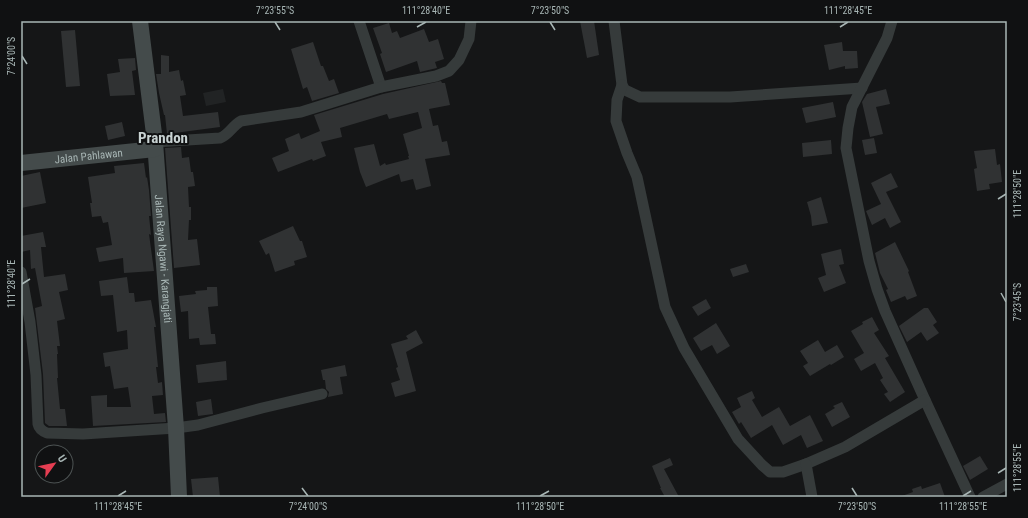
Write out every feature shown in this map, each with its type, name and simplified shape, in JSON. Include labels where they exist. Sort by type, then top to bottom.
[{"type":"main road","name":"Jalan Raya Ngawi - Karangjati","points":[[143,21],[155,146],[176,428],[179,497]]},
{"type":"main road","name":"Jalan Pahlawan","points":[[21,163],[155,146]]},
{"type":"street","points":[[358,21],[381,87]]},
{"type":"street","points":[[155,146],[220,138],[227,134],[236,123],[241,121],[301,112],[381,87],[436,76],[449,71],[459,60],[469,39],[471,21]]},
{"type":"street","points":[[614,21],[622,85],[625,90],[640,97],[730,97],[862,88]]},
{"type":"street","points":[[892,21],[887,38],[852,107],[846,148],[869,261],[877,289],[885,311],[970,497]]},
{"type":"street","points":[[622,85],[617,100],[616,121],[637,177],[665,307],[684,348],[738,440],[770,472],[783,472],[806,464],[845,446],[925,400]]},
{"type":"street","points":[[21,272],[30,322],[36,375],[38,424],[41,430],[47,433],[83,434],[176,428],[198,425],[322,394]]},
{"type":"street","points":[[806,464],[812,497]]},
{"type":"street","points":[[983,497],[1007,484]]},
{"type":"shaded area","points":[[223,89],[226,102],[206,106],[203,93]]},
{"type":"building","points":[[580,21],[594,21],[599,55],[587,58]]},
{"type":"building","points":[[389,23],[392,33],[397,31],[400,38],[424,29],[429,42],[438,39],[444,59],[435,62],[437,68],[420,72],[417,61],[386,72],[380,54],[382,53],[373,28]]},
{"type":"building","points":[[75,30],[80,86],[66,87],[61,31]]},
{"type":"building","points":[[313,42],[321,66],[323,66],[329,81],[334,79],[339,93],[312,101],[307,87],[303,89],[291,49]]},
{"type":"building","points":[[842,42],[843,51],[857,51],[858,68],[845,69],[845,66],[829,70],[824,45]]},
{"type":"building","points":[[161,55],[169,56],[169,72],[179,70],[181,81],[183,80],[186,95],[180,96],[183,116],[218,112],[220,127],[167,134],[165,115],[156,74],[161,74]]},
{"type":"building","points":[[135,58],[136,70],[132,71],[135,95],[110,96],[107,74],[120,72],[118,59]]},
{"type":"building","points":[[441,81],[442,83],[445,83],[450,105],[429,109],[433,126],[438,125],[442,142],[447,141],[450,155],[425,159],[431,186],[416,190],[413,179],[401,182],[399,174],[366,187],[360,172],[354,148],[374,144],[380,166],[385,163],[386,165],[409,159],[403,134],[422,128],[418,112],[389,119],[387,114],[340,128],[342,137],[321,142],[326,156],[313,161],[312,159],[278,172],[272,158],[289,151],[285,139],[299,133],[301,139],[320,131],[314,115],[383,94]]},
{"type":"building","points":[[886,89],[890,104],[876,107],[883,134],[870,137],[862,102],[867,94]]},
{"type":"building","points":[[833,102],[836,117],[806,123],[802,108]]},
{"type":"building","points":[[122,122],[125,136],[108,140],[105,126]]},
{"type":"building","points":[[874,138],[877,153],[865,155],[862,140]]},
{"type":"building","points":[[831,140],[832,154],[803,157],[802,143]]},
{"type":"building","points":[[181,147],[182,158],[189,157],[195,186],[188,187],[191,220],[189,220],[188,240],[197,239],[200,265],[174,268],[165,148]]},
{"type":"building","points":[[995,149],[997,165],[1000,164],[1002,182],[989,184],[990,189],[977,191],[974,169],[977,168],[974,151]]},
{"type":"building","points":[[144,163],[149,190],[151,235],[149,234],[154,271],[124,273],[123,258],[99,262],[96,248],[112,245],[108,222],[103,223],[101,216],[92,217],[90,203],[92,203],[88,177],[115,173],[114,166]]},
{"type":"building","points":[[40,172],[46,203],[21,208],[21,176]]},
{"type":"building","points":[[891,173],[898,187],[886,192],[901,222],[890,228],[885,218],[872,225],[866,211],[881,204],[871,183]]},
{"type":"building","points":[[821,197],[828,223],[812,226],[807,202]]},
{"type":"building","points":[[293,226],[300,241],[302,241],[307,257],[294,261],[295,265],[275,272],[269,253],[266,255],[259,241]]},
{"type":"building","points":[[43,232],[46,247],[41,247],[44,277],[65,274],[68,290],[59,292],[65,319],[57,321],[60,346],[57,346],[57,378],[60,409],[65,409],[67,426],[49,426],[45,423],[43,374],[35,308],[42,306],[35,268],[31,269],[30,250],[21,252],[21,236]]},
{"type":"building","points":[[895,242],[909,271],[908,272],[917,296],[907,300],[905,296],[891,302],[886,290],[888,289],[880,273],[875,253]]},
{"type":"building","points":[[841,249],[844,264],[839,265],[846,283],[824,292],[818,278],[826,275],[821,254]]},
{"type":"building","points":[[746,264],[749,272],[733,277],[730,269]]},
{"type":"building","points":[[127,277],[129,293],[134,293],[135,302],[151,300],[156,327],[154,327],[158,383],[162,382],[163,395],[152,396],[154,414],[165,413],[166,422],[93,426],[91,396],[107,395],[107,407],[131,407],[128,387],[114,389],[110,366],[105,367],[103,353],[128,349],[127,330],[117,332],[113,295],[101,296],[99,281]]},
{"type":"building","points":[[207,287],[217,287],[218,306],[208,307],[211,334],[215,334],[216,344],[200,345],[199,338],[189,339],[188,311],[181,312],[179,296],[196,294],[195,291],[207,290]]},
{"type":"building","points":[[706,299],[711,308],[698,316],[692,307]]},
{"type":"building","points":[[924,308],[928,308],[937,322],[933,325],[939,333],[927,341],[921,332],[907,342],[899,326]]},
{"type":"building","points":[[872,317],[879,330],[874,333],[889,356],[885,358],[905,392],[890,402],[884,394],[888,392],[880,380],[883,378],[875,363],[861,371],[854,359],[864,353],[851,331],[863,324],[862,322]]},
{"type":"building","points":[[716,323],[730,346],[717,354],[712,345],[701,351],[693,338]]},
{"type":"building","points":[[416,330],[423,343],[406,352],[416,391],[395,397],[391,383],[400,380],[396,368],[398,367],[391,344],[408,339],[406,336]]},
{"type":"building","points":[[818,340],[825,352],[837,345],[844,357],[810,376],[803,366],[808,363],[800,351]]},
{"type":"building","points":[[226,361],[227,380],[198,383],[196,365]]},
{"type":"building","points":[[345,365],[347,376],[340,377],[343,394],[328,397],[329,392],[326,389],[325,380],[323,380],[321,370]]},
{"type":"building","points":[[752,391],[755,398],[752,400],[762,417],[779,407],[790,426],[810,415],[823,441],[807,448],[801,435],[783,445],[772,425],[751,438],[741,422],[739,424],[732,412],[741,407],[737,398]]},
{"type":"building","points":[[211,399],[213,414],[198,416],[196,402]]},
{"type":"building","points":[[842,402],[850,417],[832,427],[825,414],[835,408],[833,406]]},
{"type":"building","points":[[980,456],[988,469],[970,480],[963,466]]},
{"type":"building","points":[[670,458],[673,465],[664,469],[679,497],[665,497],[652,466]]},
{"type":"building","points":[[218,477],[220,497],[193,497],[191,479]]},
{"type":"building","points":[[940,483],[945,497],[902,497],[913,492],[912,489],[921,486],[922,489]]},
{"type":"district","name":"Prandon","points":[[163,138]]}]
